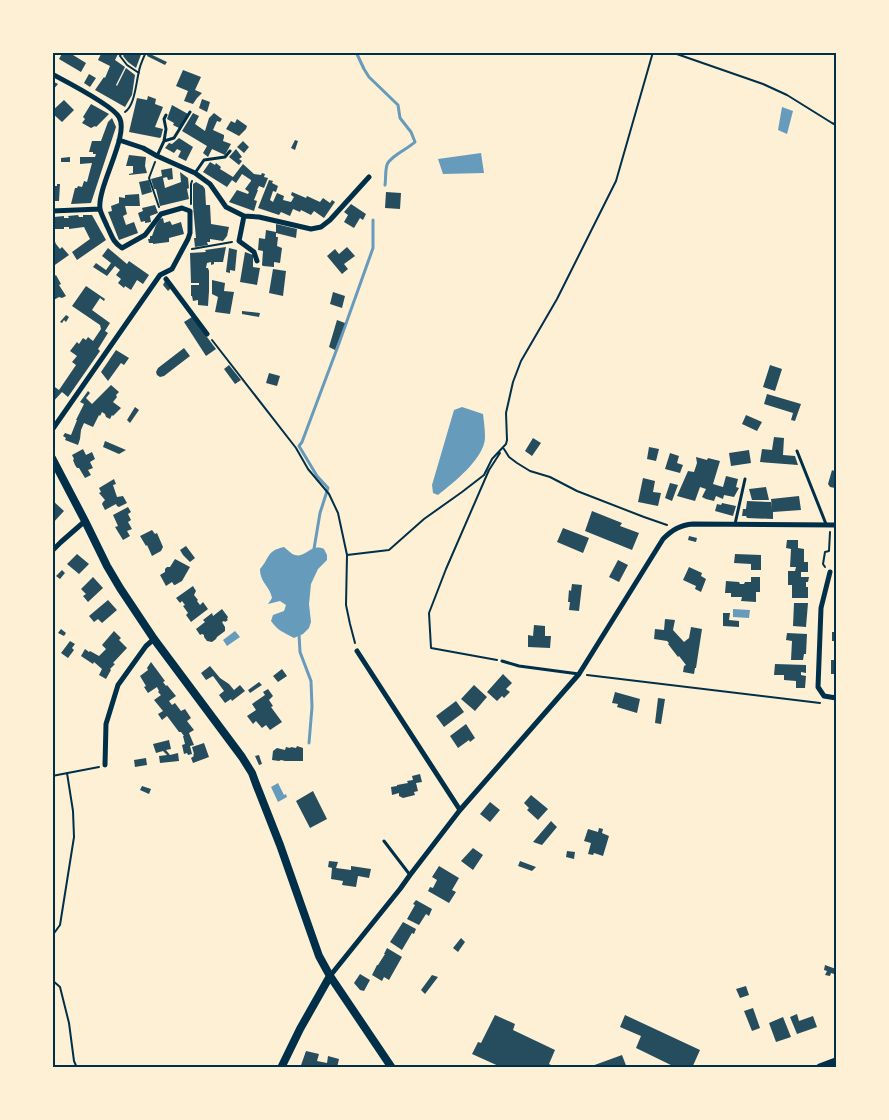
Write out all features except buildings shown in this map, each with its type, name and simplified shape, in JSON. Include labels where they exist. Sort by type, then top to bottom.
[{"type":"main road","points":[[820,1068],[836,1062]]},
{"type":"street","points":[[52,74],[111,108],[119,116],[122,123],[119,140],[102,193],[100,209],[115,243],[122,248],[146,235],[161,214],[182,208],[190,211],[190,233],[172,269],[160,275],[52,430]]},
{"type":"street","points":[[119,140],[143,148],[195,173],[210,184],[226,207],[244,216],[259,217],[311,229],[321,227],[330,220],[369,177]]},
{"type":"street","points":[[52,211],[100,209]]},
{"type":"street","points":[[244,216],[239,241],[254,252],[257,261]]},
{"type":"street","points":[[166,279],[207,334]]},
{"type":"street","points":[[52,458],[120,588],[154,639],[252,773],[280,845],[319,956],[330,976],[392,1068]]},
{"type":"street","points":[[52,551],[85,521]]},
{"type":"street","points":[[281,1068],[300,1029],[330,976],[460,810],[579,674],[663,539],[670,532],[684,525],[694,524],[836,525]]},
{"type":"street","points":[[830,572],[821,608],[818,688],[824,696],[836,698]]},
{"type":"street","points":[[105,766],[106,724],[118,685],[146,646],[154,639]]},
{"type":"street","points":[[357,650],[460,810]]},
{"type":"lane","points":[[164,141],[174,138],[190,112]]},
{"type":"lane","points":[[157,156],[164,141],[166,129],[164,119],[166,116]]},
{"type":"lane","points":[[195,173],[204,160],[224,157],[230,150]]},
{"type":"lane","points":[[797,452],[826,525]]},
{"type":"lane","points":[[736,524],[744,478]]},
{"type":"lane","points":[[502,661],[520,666],[579,674]]},
{"type":"lane","points":[[384,841],[410,875]]},
{"type":"path","points":[[122,52],[120,56],[127,65],[139,73]]},
{"type":"path","points":[[119,116],[130,109],[146,52]]},
{"type":"path","points":[[502,661],[431,648],[429,613],[489,470],[506,444],[506,413],[512,382],[557,299],[616,181],[653,52]]},
{"type":"path","points":[[671,52],[763,84],[836,125]]},
{"type":"path","points":[[157,156],[149,178],[161,214]]},
{"type":"path","points":[[190,211],[190,184],[195,173]]},
{"type":"path","points":[[187,250],[239,241]]},
{"type":"path","points":[[207,334],[296,448],[308,469],[329,494],[338,513],[347,556],[346,605],[357,650]]},
{"type":"path","points":[[503,448],[509,457],[530,471],[550,477],[578,491],[676,528]]},
{"type":"path","points":[[347,556],[389,550],[424,519],[484,474],[492,459],[503,448]]},
{"type":"path","points":[[826,525],[830,533],[829,551],[825,552],[823,564],[830,572]]},
{"type":"path","points":[[579,674],[827,704]]},
{"type":"path","points":[[52,776],[105,766]]},
{"type":"path","points":[[52,936],[60,925],[74,837],[73,811],[67,773]]},
{"type":"path","points":[[52,980],[60,987],[77,1068]]},
{"type":"water","points":[[782,107],[793,111],[787,134],[778,130]]},
{"type":"water","points":[[481,153],[484,173],[443,174],[438,159]]},
{"type":"water","points":[[462,407],[483,414],[485,438],[483,446],[467,470],[438,495],[433,493],[432,485],[454,410]]},
{"type":"water","points":[[284,547],[295,555],[319,548],[324,549],[327,555],[327,560],[318,569],[311,584],[309,604],[311,622],[309,628],[303,634],[294,638],[278,629],[271,621],[273,615],[284,611],[286,605],[280,601],[268,604],[272,598],[260,574],[260,569],[271,553]]},
{"type":"water","points":[[733,609],[750,610],[749,618],[733,617]]},
{"type":"water","points":[[235,631],[240,637],[227,646],[223,640]]},
{"type":"water","points":[[278,783],[287,797],[278,802],[271,787]]},
{"type":"waterway","points":[[356,52],[369,77],[398,105],[400,118],[411,132],[415,142],[389,162],[386,170],[385,185]]},
{"type":"waterway","points":[[314,549],[320,513],[328,488],[317,476],[299,446],[338,346],[373,248],[373,220]]},
{"type":"waterway","points":[[299,634],[300,652],[311,681],[312,707],[309,743]]}]
